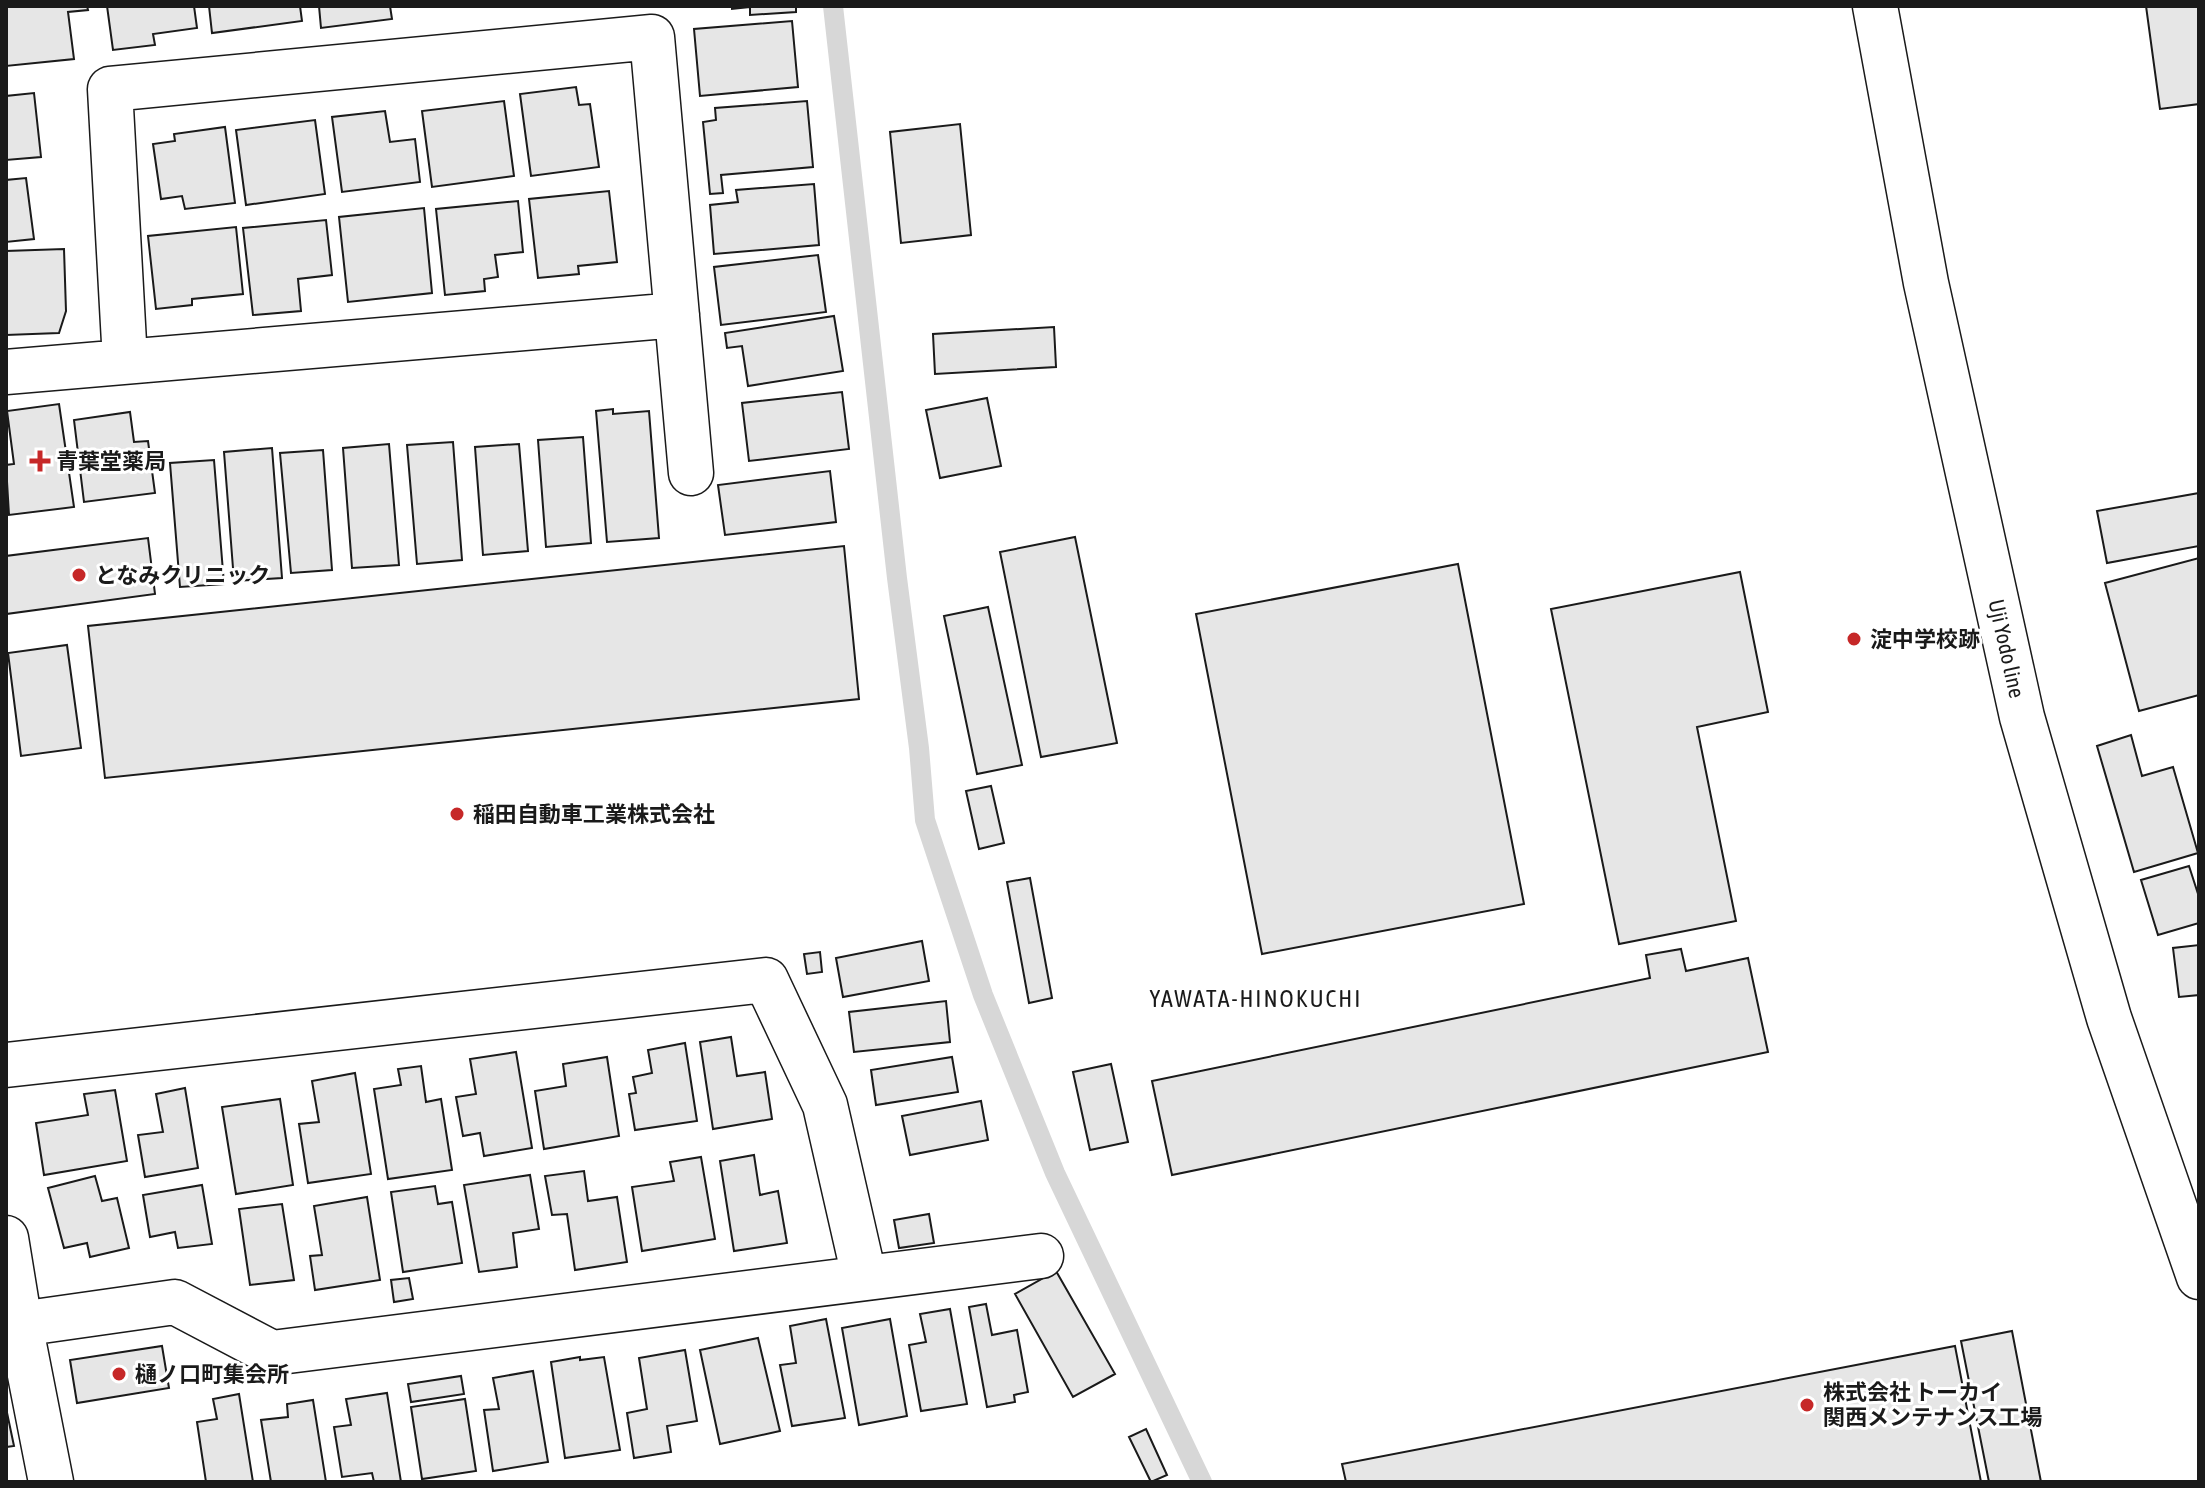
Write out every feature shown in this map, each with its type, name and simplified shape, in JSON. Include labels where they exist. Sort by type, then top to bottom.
[{"type":"street","name":"Uji Yodo line","points":[[1875,6],[1926,283],[2022,717],[2109,1018],[2199,1277]]},
{"type":"street","points":[[125,361],[110,89],[652,37],[691,473]]},
{"type":"street","points":[[6,372],[677,315]]},
{"type":"street","points":[[6,1065],[766,980],[825,1105],[864,1276]]},
{"type":"street","points":[[6,1238],[51,1482]]},
{"type":"street","points":[[20,1324],[175,1302],[272,1353],[1041,1256]]},
{"type":"building","points":[[6,6],[87,6],[88,10],[68,12],[74,59],[6,66]]},
{"type":"building","points":[[107,6],[194,6],[197,28],[153,34],[155,45],[113,50]]},
{"type":"building","points":[[209,6],[300,6],[302,21],[212,33]]},
{"type":"building","points":[[319,6],[390,6],[392,19],[321,28]]},
{"type":"building","points":[[732,6],[796,6],[796,12],[750,15],[750,7],[732,9]]},
{"type":"building","points":[[2146,6],[2199,6],[2199,104],[2160,109]]},
{"type":"building","points":[[792,21],[798,87],[700,96],[694,29]]},
{"type":"building","points":[[576,87],[579,105],[590,104],[599,167],[531,176],[520,94]]},
{"type":"building","points":[[34,93],[41,157],[6,160],[6,96]]},
{"type":"building","points":[[504,101],[514,176],[432,187],[422,111]]},
{"type":"building","points":[[807,101],[813,167],[721,175],[723,193],[710,194],[703,122],[716,120],[715,108]]},
{"type":"building","points":[[385,111],[390,142],[415,139],[420,182],[342,192],[332,117]]},
{"type":"building","points":[[315,120],[325,194],[246,205],[236,130]]},
{"type":"building","points":[[960,124],[971,235],[901,243],[890,132]]},
{"type":"building","points":[[225,127],[235,203],[185,209],[182,196],[161,199],[153,144],[175,141],[174,134]]},
{"type":"building","points":[[26,178],[34,239],[6,242],[6,180]]},
{"type":"building","points":[[814,184],[819,245],[714,254],[710,205],[738,202],[736,190]]},
{"type":"building","points":[[609,191],[617,262],[578,266],[579,274],[538,278],[529,199]]},
{"type":"building","points":[[518,201],[523,252],[495,255],[498,277],[484,279],[485,291],[445,295],[436,209]]},
{"type":"building","points":[[424,208],[432,293],[348,302],[339,217]]},
{"type":"building","points":[[326,220],[332,275],[298,279],[301,311],[253,315],[243,228]]},
{"type":"building","points":[[236,227],[243,294],[192,299],[192,305],[156,309],[148,236]]},
{"type":"building","points":[[64,249],[66,311],[59,333],[6,335],[6,251]]},
{"type":"building","points":[[818,255],[826,312],[721,325],[714,267]]},
{"type":"building","points":[[834,316],[843,371],[748,386],[742,346],[727,348],[725,333]]},
{"type":"building","points":[[1054,327],[1056,367],[935,374],[933,334]]},
{"type":"building","points":[[842,392],[849,449],[749,461],[742,403]]},
{"type":"building","points":[[987,398],[1001,466],[940,478],[926,410]]},
{"type":"building","name":"青葉堂薬局","points":[[59,404],[74,507],[9,515],[6,465],[14,464],[7,411]]},
{"type":"building","points":[[613,409],[613,414],[649,411],[659,538],[607,542],[596,411]]},
{"type":"building","points":[[130,412],[134,442],[148,441],[155,493],[84,502],[74,420]]},
{"type":"building","points":[[583,437],[591,543],[546,547],[538,440]]},
{"type":"building","points":[[453,442],[462,560],[417,564],[407,445]]},
{"type":"building","points":[[389,444],[399,565],[352,568],[343,448]]},
{"type":"building","points":[[519,444],[528,551],[483,555],[475,447]]},
{"type":"building","points":[[272,448],[282,578],[234,581],[224,452]]},
{"type":"building","points":[[323,450],[332,570],[291,573],[280,453]]},
{"type":"building","points":[[214,460],[224,584],[180,587],[170,463]]},
{"type":"building","points":[[830,471],[836,522],[725,535],[718,485]]},
{"type":"building","points":[[2199,493],[2199,546],[2107,563],[2097,511]]},
{"type":"building","points":[[1075,537],[1117,743],[1041,757],[1000,552]]},
{"type":"building","name":"となみクリニック","points":[[148,538],[155,594],[6,614],[6,556]]},
{"type":"building","points":[[844,546],[859,699],[105,778],[88,626]]},
{"type":"building","points":[[2199,558],[2199,695],[2139,711],[2105,583]]},
{"type":"building","points":[[1458,564],[1524,904],[1262,954],[1196,614]]},
{"type":"building","points":[[1740,572],[1768,712],[1697,727],[1736,921],[1619,944],[1551,609]]},
{"type":"building","points":[[988,607],[1022,765],[977,774],[944,616]]},
{"type":"building","points":[[67,645],[81,748],[21,756],[8,653]]},
{"type":"building","points":[[2131,735],[2142,776],[2173,767],[2198,853],[2134,872],[2097,746]]},
{"type":"building","points":[[991,786],[1004,843],[979,849],[966,791]]},
{"type":"building","points":[[2189,866],[2199,897],[2199,923],[2158,935],[2141,880]]},
{"type":"building","points":[[1030,878],[1052,998],[1029,1003],[1007,882]]},
{"type":"building","points":[[922,941],[929,981],[843,997],[836,958]]},
{"type":"building","points":[[2199,945],[2199,995],[2179,997],[2173,948]]},
{"type":"building","points":[[1681,949],[1686,971],[1748,958],[1768,1052],[1172,1175],[1152,1081],[1650,978],[1646,955]]},
{"type":"building","points":[[820,952],[822,972],[807,974],[804,954]]},
{"type":"building","points":[[946,1001],[950,1042],[854,1052],[849,1012]]},
{"type":"building","points":[[731,1037],[737,1076],[765,1072],[772,1119],[713,1129],[700,1042]]},
{"type":"building","points":[[685,1043],[697,1121],[635,1130],[629,1094],[636,1093],[633,1077],[652,1073],[648,1050]]},
{"type":"building","points":[[516,1052],[532,1148],[484,1156],[480,1133],[463,1136],[456,1097],[476,1094],[470,1059]]},
{"type":"building","points":[[607,1057],[619,1136],[544,1149],[535,1091],[566,1086],[563,1064]]},
{"type":"building","points":[[952,1057],[958,1092],[876,1105],[871,1070]]},
{"type":"building","points":[[1111,1064],[1128,1142],[1090,1150],[1073,1072]]},
{"type":"building","points":[[421,1066],[426,1102],[441,1099],[452,1170],[388,1179],[374,1089],[401,1085],[398,1069]]},
{"type":"building","points":[[355,1073],[371,1174],[308,1183],[299,1124],[319,1122],[312,1081]]},
{"type":"building","points":[[185,1088],[198,1168],[145,1177],[138,1135],[163,1132],[156,1094]]},
{"type":"building","points":[[115,1090],[127,1161],[44,1175],[36,1123],[88,1115],[84,1094]]},
{"type":"building","points":[[280,1099],[293,1185],[236,1194],[222,1107]]},
{"type":"building","points":[[981,1101],[988,1140],[910,1155],[902,1116]]},
{"type":"building","points":[[754,1155],[760,1195],[778,1191],[787,1243],[734,1251],[720,1161]]},
{"type":"building","points":[[701,1157],[715,1239],[642,1251],[632,1187],[674,1181],[670,1162]]},
{"type":"building","points":[[584,1171],[588,1201],[617,1197],[627,1262],[575,1270],[567,1214],[552,1215],[545,1176]]},
{"type":"building","points":[[530,1175],[539,1229],[513,1233],[517,1267],[479,1272],[464,1185]]},
{"type":"building","points":[[95,1176],[102,1201],[117,1198],[129,1248],[90,1257],[87,1243],[64,1248],[48,1188]]},
{"type":"building","points":[[202,1185],[212,1244],[178,1248],[175,1232],[150,1237],[143,1195]]},
{"type":"building","points":[[435,1186],[438,1204],[452,1202],[462,1263],[403,1272],[391,1192]]},
{"type":"building","points":[[367,1197],[380,1280],[315,1290],[310,1256],[322,1255],[314,1206]]},
{"type":"building","points":[[282,1204],[294,1280],[250,1285],[239,1209]]},
{"type":"building","points":[[929,1214],[934,1243],[899,1248],[894,1220]]},
{"type":"building","points":[[1056,1271],[1115,1374],[1073,1397],[1015,1294]]},
{"type":"building","points":[[409,1278],[413,1299],[394,1302],[391,1280]]},
{"type":"building","points":[[986,1304],[992,1335],[1017,1330],[1028,1392],[1014,1395],[1015,1402],[987,1407],[969,1307]]},
{"type":"building","points":[[950,1309],[967,1404],[921,1411],[909,1345],[926,1342],[920,1314]]},
{"type":"building","points":[[826,1319],[845,1418],[792,1426],[780,1365],[796,1363],[790,1326]]},
{"type":"building","points":[[890,1319],[907,1416],[859,1425],[842,1328]]},
{"type":"building","points":[[2012,1331],[2041,1482],[1989,1482],[1961,1341]]},
{"type":"building","points":[[758,1338],[780,1431],[720,1444],[700,1350]]},
{"type":"building","name":"樋ノ口町集会所","points":[[162,1346],[169,1388],[77,1403],[70,1360]]},
{"type":"building","name":"株式会社 トーカイ 関西メンテナンス工場","points":[[1955,1346],[1981,1482],[1346,1482],[1342,1464]]},
{"type":"building","points":[[685,1350],[697,1421],[667,1426],[671,1452],[634,1458],[627,1413],[647,1409],[639,1358]]},
{"type":"building","points":[[580,1357],[580,1360],[604,1357],[620,1450],[565,1458],[551,1362]]},
{"type":"building","points":[[533,1371],[548,1462],[493,1471],[484,1410],[499,1409],[493,1378]]},
{"type":"building","points":[[461,1376],[464,1394],[411,1402],[408,1384]]},
{"type":"building","points":[[387,1393],[401,1482],[374,1482],[372,1473],[342,1477],[334,1427],[351,1425],[346,1399]]},
{"type":"building","points":[[239,1394],[253,1482],[206,1482],[197,1422],[217,1419],[213,1399]]},
{"type":"building","points":[[465,1399],[476,1471],[422,1479],[411,1407]]},
{"type":"building","points":[[313,1400],[326,1482],[271,1482],[261,1420],[288,1417],[287,1404]]},
{"type":"building","points":[[6,1408],[14,1446],[6,1447]]},
{"type":"building","points":[[1146,1429],[1167,1475],[1151,1482],[1129,1437]]},
{"type":"waterway","points":[[833,6],[925,820],[983,995],[1055,1173],[1202,1482]]},
{"type":"place","name":"青葉堂薬局","points":[[40,461]]},
{"type":"place","name":"となみクリニック","points":[[79,575]]},
{"type":"place","name":"淀中学校跡","points":[[1854,639]]},
{"type":"place","name":"稲田自動車工業株式会社","points":[[457,814]]},
{"type":"place","name":"樋ノ口町集会所","points":[[119,1374]]},
{"type":"place","name":"株式会社 トーカイ 関西メンテナンス工場","points":[[1807,1405]]},
{"type":"district","name":"YAWATA-HINOKUCHI","points":[[1256,999]]}]
